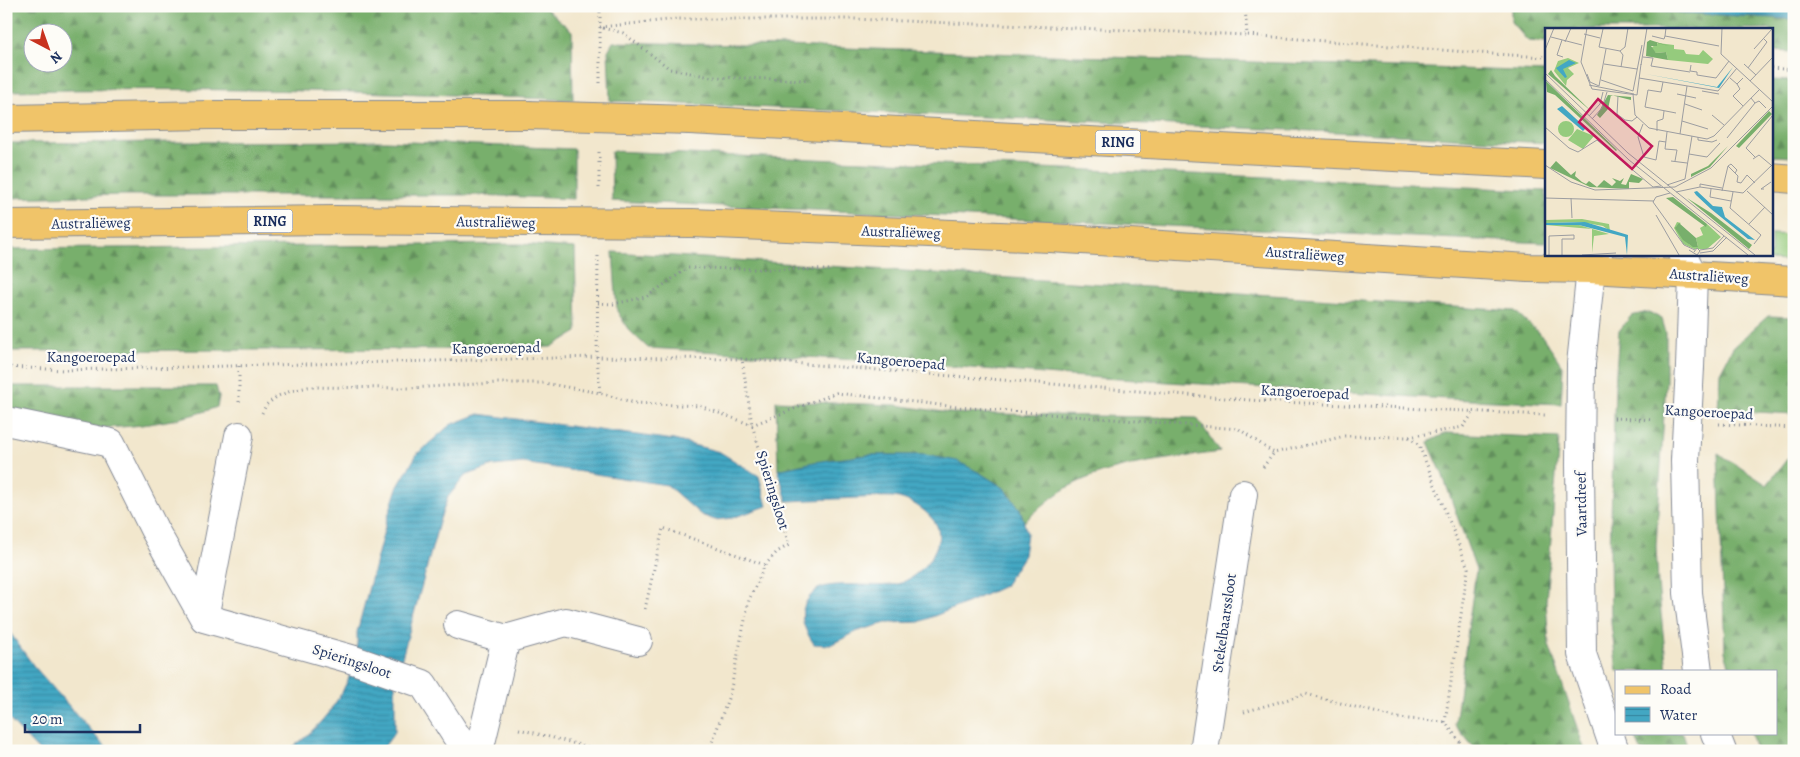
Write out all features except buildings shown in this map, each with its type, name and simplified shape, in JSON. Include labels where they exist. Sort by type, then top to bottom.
[{"type":"main road","name":"RING","points":[[6,119],[209,115],[528,115],[690,120],[1545,165]]},
{"type":"main road","points":[[1772,178],[1794,179]]},
{"type":"main road","name":"Australiëweg","points":[[6,224],[335,220],[692,224],[1040,238],[1528,268],[1595,261],[1687,264],[1794,281]]},
{"type":"street","name":"Vaartdreef","points":[[1595,261],[1581,364],[1582,654],[1615,751]]},
{"type":"street","points":[[1687,264],[1690,367],[1685,460],[1688,593],[1698,670]]},
{"type":"street","points":[[6,421],[112,443],[154,529],[204,618]]},
{"type":"street","points":[[204,618],[239,436]]},
{"type":"street","name":"Stekelbaarssloot","points":[[1204,751],[1243,494]]},
{"type":"street","name":"Spieringsloot","points":[[204,618],[352,659],[423,684],[466,751]]},
{"type":"street","points":[[458,625],[506,639],[566,622],[638,641]]},
{"type":"street","points":[[480,751],[506,639]]},
{"type":"street","points":[[1715,734],[1722,751]]},
{"type":"path","points":[[600,6],[600,86]]},
{"type":"path","points":[[1245,6],[1247,35]]},
{"type":"path","points":[[600,27],[678,19],[854,19],[1247,35],[1545,57]]},
{"type":"path","points":[[600,27],[623,33],[670,69],[711,77],[806,80]]},
{"type":"path","points":[[1772,68],[1794,70]]},
{"type":"path","points":[[599,145],[599,195]]},
{"type":"path","points":[[598,254],[597,357],[600,393]]},
{"type":"path","points":[[598,303],[614,304],[646,296],[688,268],[829,270]]},
{"type":"path","name":"Kangoeroepad","points":[[6,367],[64,370],[597,357],[742,359],[1262,401],[1554,415]]},
{"type":"path","name":"Spieringsloot","points":[[709,751],[730,693],[750,600],[765,565],[777,552],[789,545],[778,503],[752,425],[742,359]]},
{"type":"path","points":[[239,436],[260,419],[266,405],[278,396],[291,390],[308,388],[410,388],[496,383],[544,383],[600,393],[636,403],[700,406],[752,425],[836,393],[958,407],[1240,429],[1274,453]]},
{"type":"path","points":[[1243,494],[1274,453],[1345,436],[1409,437],[1463,427],[1475,411]]},
{"type":"path","name":"Kangoeroepad","points":[[1604,418],[1654,420]]},
{"type":"path","name":"Kangoeroepad","points":[[1714,424],[1794,428]]},
{"type":"path","points":[[1409,437],[1419,445],[1468,568],[1445,722],[1467,751]]},
{"type":"path","points":[[638,641],[663,528],[765,565]]},
{"type":"path","points":[[1210,721],[1306,694],[1397,718],[1445,722]]},
{"type":"path","points":[[487,721],[603,751]]},
{"type":"green space","points":[[6,6],[543,6],[572,31],[573,100],[431,94],[148,89],[6,91]]},
{"type":"green space","points":[[1511,6],[1565,6],[1794,19],[1794,52],[1772,51],[1772,28],[1545,28],[1545,42],[1528,41],[1511,22]]},
{"type":"green space","points":[[613,42],[785,46],[1545,72],[1545,143],[1360,133],[610,101],[608,51]]},
{"type":"green space","points":[[1772,80],[1794,81],[1794,157],[1772,156]]},
{"type":"green space","points":[[386,141],[574,149],[574,199],[477,195],[124,195],[6,198],[6,143]]},
{"type":"green space","points":[[611,151],[1267,177],[1545,191],[1545,243],[612,201]]},
{"type":"green space","points":[[1772,234],[1794,235],[1794,261],[1761,260],[1731,255],[1772,255]]},
{"type":"green space","points":[[521,244],[575,248],[577,332],[551,347],[6,351],[6,249]]},
{"type":"green space","points":[[613,252],[1515,311],[1542,336],[1563,367],[1561,404],[1069,376],[909,363],[648,348],[628,329],[617,311]]},
{"type":"green space","points":[[1648,312],[1662,319],[1666,333],[1666,381],[1656,546],[1667,670],[1617,670],[1611,623],[1610,551],[1615,385],[1619,331],[1631,316]]},
{"type":"green space","points":[[1768,316],[1794,317],[1794,414],[1718,410],[1720,372],[1733,347]]},
{"type":"green space","points":[[6,386],[216,386],[219,397],[217,407],[182,418],[164,422],[90,428],[47,425],[6,418]]},
{"type":"green space","points":[[776,401],[896,405],[950,413],[1197,418],[1220,452],[1146,462],[1093,476],[1062,491],[1024,522],[1020,509],[1004,488],[980,473],[925,455],[868,455],[815,462],[778,470]]},
{"type":"green space","points":[[1446,433],[1559,438],[1546,601],[1549,645],[1585,751],[1477,751],[1455,725],[1476,570],[1442,473],[1428,442]]},
{"type":"green space","points":[[1718,453],[1767,485],[1791,454],[1794,454],[1794,751],[1756,751],[1751,734],[1778,734],[1778,670],[1731,670],[1725,652]]},
{"type":"green space","points":[[1634,734],[1683,734],[1689,751],[1641,751]]},
{"type":"water","points":[[1565,6],[1794,6],[1794,19]]},
{"type":"water","points":[[479,414],[674,440],[720,452],[759,476],[767,506],[732,518],[715,520],[701,515],[667,485],[523,463],[493,466],[465,476],[448,497],[440,519],[395,683],[395,732],[381,751],[287,751],[301,741],[327,715],[346,684],[353,667],[357,632],[397,488],[417,454],[450,425]]},
{"type":"water","points":[[868,455],[925,455],[957,461],[1004,488],[1020,509],[1027,533],[1024,555],[1004,586],[967,603],[919,622],[886,623],[858,631],[830,645],[814,644],[806,630],[802,617],[805,604],[815,591],[822,587],[831,586],[889,585],[906,581],[923,567],[936,549],[938,530],[934,521],[916,505],[899,498],[787,501],[778,470],[815,462]]},
{"type":"water","points":[[6,627],[33,665],[111,751],[39,751],[6,716]]}]
